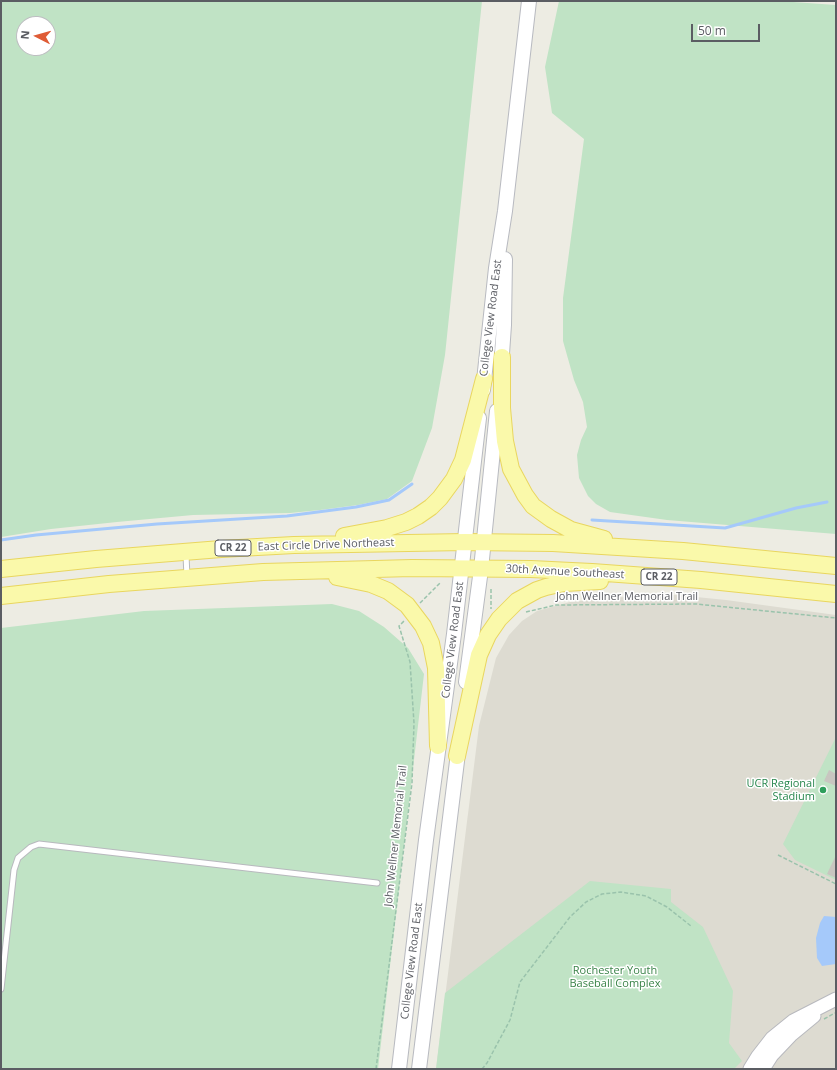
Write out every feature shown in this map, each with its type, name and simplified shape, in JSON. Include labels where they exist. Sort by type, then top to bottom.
[{"type":"main road","name":"College View Road East","points":[[399,1069],[438,746],[465,542],[496,268],[505,211],[529,1]]},
{"type":"main road","name":"College View Road East","points":[[419,1069],[481,574],[493,459],[504,325],[505,211]]},
{"type":"main road","points":[[502,357],[502,408],[508,458],[516,479],[525,496],[533,506],[551,520],[583,534],[627,543],[683,551]]},
{"type":"main road","points":[[294,545],[396,526],[418,516],[431,507],[449,487],[460,467],[484,379]]},
{"type":"main road","name":"East Circle Drive Northeast","points":[[1,569],[185,551],[294,545],[484,542]]},
{"type":"main road","name":"CR 22","points":[[484,542],[560,544],[683,551],[836,566]]},
{"type":"main road","name":"CR 22","points":[[1,596],[109,584],[263,572],[404,568],[461,573]]},
{"type":"main road","points":[[263,572],[337,577],[362,581],[388,591],[413,611],[420,620],[428,636],[434,654],[437,683],[438,746]]},
{"type":"main road","name":"30th Avenue Southeast","points":[[461,573],[592,572],[675,578],[836,594]]},
{"type":"main road","points":[[457,756],[479,654],[488,635],[507,609],[523,597],[546,587],[564,583],[675,578]]},
{"type":"street","points":[[750,1069],[772,1038],[793,1021],[831,1002]]},
{"type":"street","points":[[762,1069],[772,1055],[791,1035],[831,1002]]},
{"type":"lane","points":[[185,551],[188,578]]},
{"type":"lane","points":[[1,989],[14,870],[18,858],[31,847],[39,844],[376,883]]},
{"type":"path","name":"John Wellner Memorial Trail","points":[[376,1069],[412,782],[414,723],[410,662],[399,626],[445,577],[461,573]]},
{"type":"path","points":[[481,574],[491,580],[491,609],[499,619]]},
{"type":"path","name":"John Wellner Memorial Trail","points":[[525,612],[556,605],[696,604],[836,618]]},
{"type":"path","points":[[778,855],[836,884]]},
{"type":"path","points":[[482,1069],[487,1063],[510,1020],[520,982],[570,917],[586,902],[602,894],[621,892],[646,896],[667,907],[691,926]]},
{"type":"shaded area","points":[[676,595],[726,600],[836,615],[836,1069],[436,1069],[479,726],[496,658],[509,635],[522,621],[537,611],[570,602],[624,597]]},
{"type":"green space","points":[[1,1],[482,1],[445,355],[432,428],[412,481],[387,499],[358,505],[290,513],[193,515],[51,529],[1,537]]},
{"type":"green space","points":[[559,1],[793,1],[836,5],[836,534],[667,520],[610,512],[596,504],[588,496],[579,478],[577,455],[581,440],[587,427],[583,402],[574,380],[563,341],[563,298],[584,139],[552,113],[545,67]]},
{"type":"green space","points":[[332,604],[359,611],[384,627],[408,648],[424,674],[378,1069],[1,1069],[1,628],[144,611]]},
{"type":"green space","name":"UCR Regional Stadium","points":[[836,737],[836,880],[795,860],[783,844]]},
{"type":"green space","name":"Rochester Youth Baseball Complex","points":[[590,881],[671,889],[671,902],[703,927],[733,991],[729,1043],[742,1061],[734,1069],[436,1069],[445,993]]},
{"type":"water","points":[[824,916],[836,917],[836,964],[822,966],[817,958],[816,938],[820,923]]},
{"type":"building","points":[[829,770],[836,774],[836,786],[824,781]]},
{"type":"building","points":[[836,855],[836,878],[827,874]]},
{"type":"waterway","points":[[1,540],[36,535],[157,524],[287,516],[356,507],[389,500],[412,484]]},
{"type":"waterway","points":[[592,520],[725,528],[796,508],[827,502]]},
{"type":"place","name":"UCR Regional Stadium","points":[[823,790]]}]
